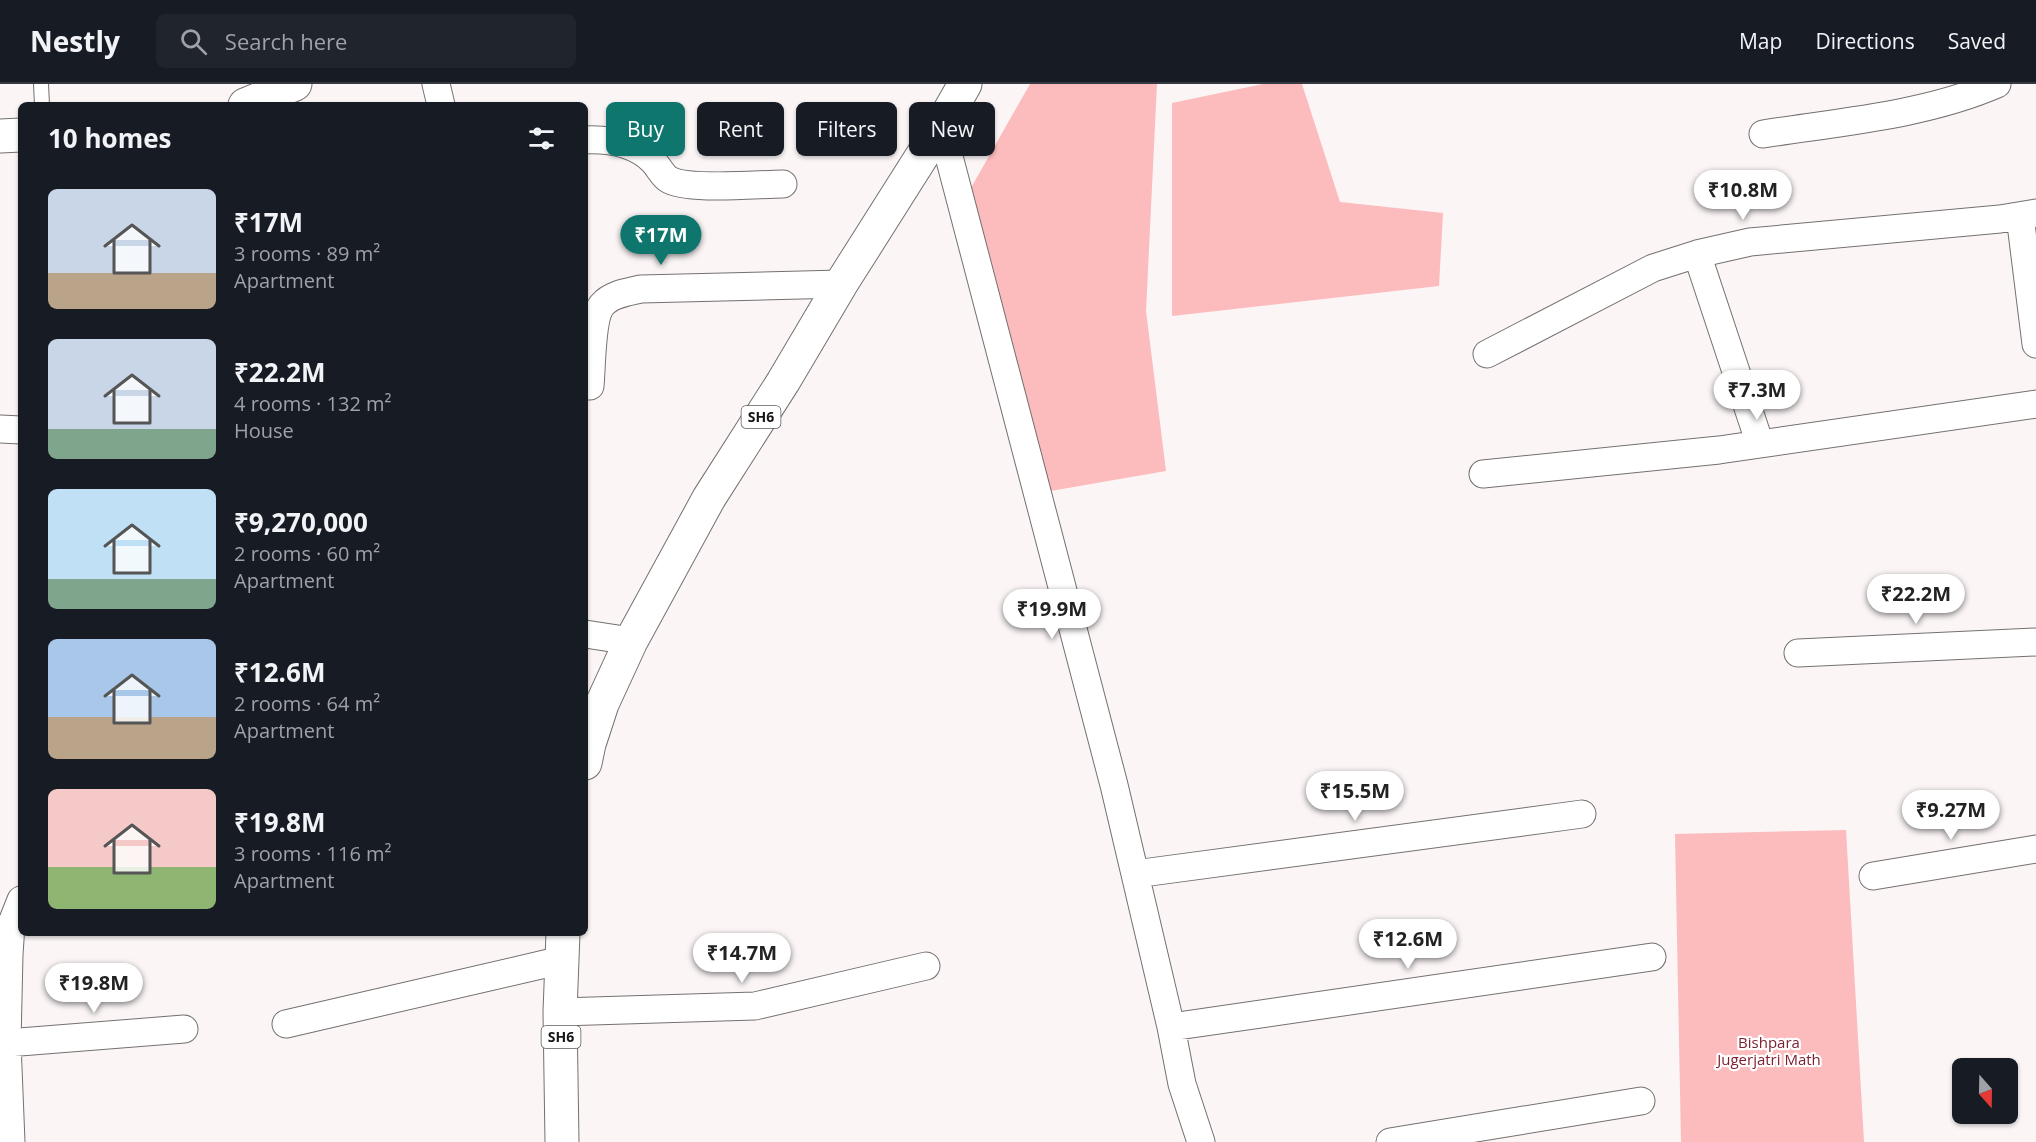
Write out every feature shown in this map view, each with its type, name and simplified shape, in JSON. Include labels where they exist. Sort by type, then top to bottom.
[{"type":"main road","points":[[252,102],[295,84]]},
{"type":"main road","name":"SH6","points":[[955,102],[965,84]]},
{"type":"main road","points":[[0,136],[18,135]]},
{"type":"main road","name":"SH6","points":[[588,749],[602,704],[631,641],[709,498],[922,156]]},
{"type":"main road","name":"SH6","points":[[562,1142],[560,1012],[563,946]]},
{"type":"street","points":[[436,84],[440,102]]},
{"type":"street","points":[[1763,134],[1927,107],[1973,95],[1998,84]]},
{"type":"street","points":[[588,140],[603,139],[634,147],[652,160],[668,179],[687,185],[783,184]]},
{"type":"street","points":[[949,156],[1114,785],[1171,1027],[1182,1084],[1201,1142]]},
{"type":"street","points":[[1487,354],[1653,268],[1697,254],[1750,242],[2028,214],[2036,344]]},
{"type":"street","points":[[1697,254],[1760,444]]},
{"type":"street","points":[[591,386],[596,317],[602,304],[618,294],[641,289],[841,284]]},
{"type":"street","points":[[1483,474],[1659,457],[2036,404]]},
{"type":"street","points":[[0,429],[18,430]]},
{"type":"street","points":[[588,634],[631,641]]},
{"type":"street","points":[[1798,653],[2036,642]]},
{"type":"street","points":[[1135,874],[1582,814]]},
{"type":"street","points":[[1873,876],[2036,849]]},
{"type":"street","points":[[11,1142],[7,1043],[11,926],[18,908]]},
{"type":"street","points":[[286,1024],[563,946]]},
{"type":"street","points":[[1171,1027],[1652,957]]},
{"type":"street","points":[[560,1012],[755,1006],[926,966]]},
{"type":"street","points":[[7,1043],[183,1029]]},
{"type":"street","points":[[1390,1142],[1641,1101]]},
{"type":"lane","points":[[40,84],[42,102]]},
{"type":"green space","points":[[1030,84],[1157,84],[1146,311],[1166,471],[1039,493],[968,193],[989,156],[995,156],[995,146]]},
{"type":"green space","points":[[1263,84],[1302,84],[1340,202],[1443,213],[1439,286],[1172,316],[1172,103]]},
{"type":"green space","name":"Bishpara Jugerjatri Math","points":[[1846,830],[1864,1142],[1681,1142],[1675,834]]}]
